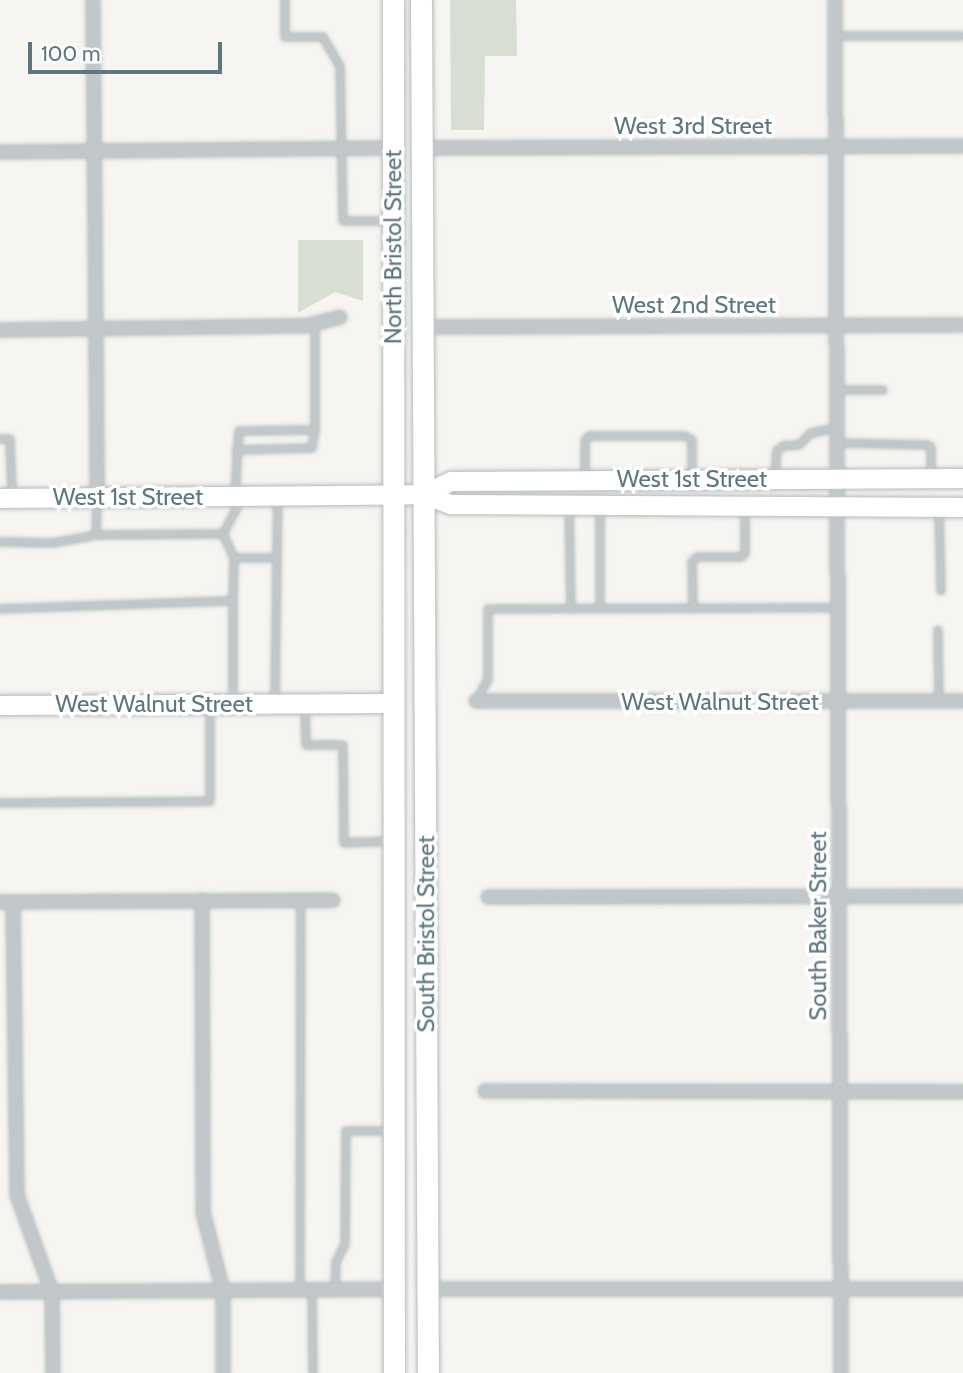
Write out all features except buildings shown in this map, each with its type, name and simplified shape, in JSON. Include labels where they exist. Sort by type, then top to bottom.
[{"type":"main road","name":"North Bristol Street","points":[[393,0],[391,221],[394,495]]},
{"type":"main road","name":"North Bristol Street","points":[[421,0],[425,327],[423,494]]},
{"type":"main road","name":"West 1st Street","points":[[423,494],[451,481],[963,478]]},
{"type":"main road","name":"West 1st Street","points":[[6,498],[423,494],[451,504],[963,507]]},
{"type":"main road","name":"South Bristol Street","points":[[423,494],[428,1373]]},
{"type":"main road","name":"South Bristol Street","points":[[394,495],[394,1373]]},
{"type":"main road","name":"West Walnut Street","points":[[0,705],[392,703]]},
{"type":"street","points":[[93,0],[97,497]]},
{"type":"street","name":"South Baker Street","points":[[835,0],[841,1373]]},
{"type":"street","name":"West 3rd Street","points":[[423,148],[963,146]]},
{"type":"street","points":[[0,152],[392,148]]},
{"type":"street","points":[[0,330],[315,324],[340,317]]},
{"type":"street","name":"West 2nd Street","points":[[425,327],[963,325]]},
{"type":"street","name":"West Walnut Street","points":[[477,701],[963,701]]},
{"type":"street","points":[[488,897],[963,896]]},
{"type":"street","points":[[53,1373],[52,1292],[17,1195],[7,902],[333,900]]},
{"type":"street","points":[[202,901],[203,1212],[223,1290],[223,1373]]},
{"type":"street","points":[[485,1091],[963,1092]]},
{"type":"street","points":[[0,1292],[394,1289]]},
{"type":"street","points":[[428,1289],[963,1289]]},
{"type":"lane","points":[[285,0],[285,37],[323,37],[340,65],[343,221],[391,221]]},
{"type":"lane","points":[[835,36],[963,36]]},
{"type":"lane","points":[[236,450],[312,448],[315,430],[315,324]]},
{"type":"lane","points":[[837,390],[883,390]]},
{"type":"lane","points":[[775,479],[776,452],[783,446],[799,445],[811,433],[838,428]]},
{"type":"lane","points":[[233,704],[234,558],[223,534],[239,496],[236,450],[239,431],[315,430]]},
{"type":"lane","points":[[585,480],[585,441],[589,436],[685,436],[692,440],[692,480]]},
{"type":"lane","points":[[0,439],[10,439],[6,498]]},
{"type":"lane","points":[[838,443],[927,444],[931,447],[931,478]]},
{"type":"lane","points":[[275,704],[278,495]]},
{"type":"lane","points":[[96,535],[97,497]]},
{"type":"lane","points":[[569,505],[571,609]]},
{"type":"lane","points":[[600,505],[600,609]]},
{"type":"lane","points":[[693,609],[692,562],[697,557],[741,557],[745,553],[744,505]]},
{"type":"lane","points":[[939,507],[941,591]]},
{"type":"lane","points":[[0,542],[53,543],[96,535],[223,534]]},
{"type":"lane","points":[[234,558],[277,558]]},
{"type":"lane","points":[[0,608],[233,601]]},
{"type":"lane","points":[[477,701],[488,679],[488,609],[838,608]]},
{"type":"lane","points":[[938,631],[939,701]]},
{"type":"lane","points":[[305,703],[306,745],[343,745],[344,842],[393,841]]},
{"type":"lane","points":[[0,803],[210,801],[210,704]]},
{"type":"lane","points":[[301,900],[306,1290],[313,1373]]},
{"type":"lane","points":[[335,1290],[335,1262],[345,1244],[346,1131],[394,1131]]},
{"type":"shaded area","points":[[450,0],[516,0],[517,56],[485,56],[484,130],[451,130]]},
{"type":"shaded area","points":[[298,240],[363,240],[363,301],[335,292],[298,313]]}]
